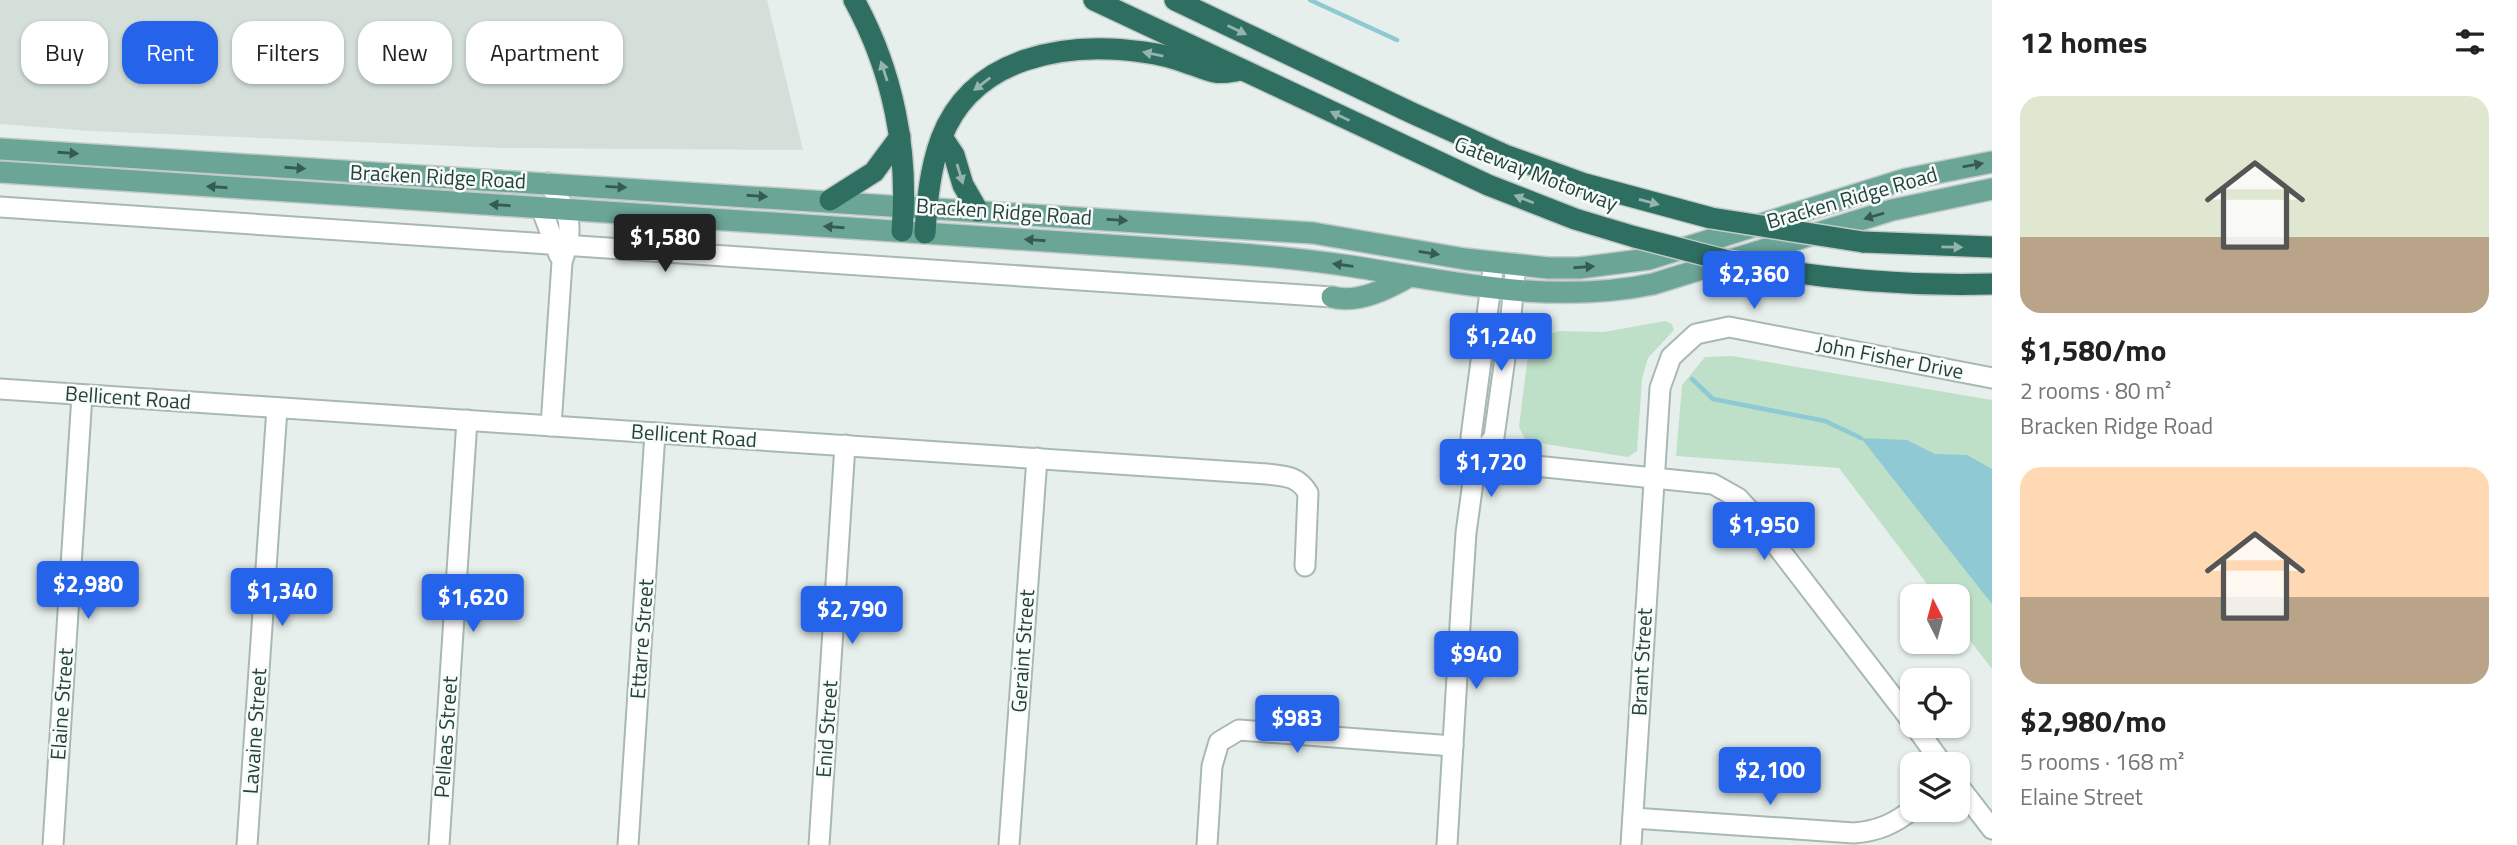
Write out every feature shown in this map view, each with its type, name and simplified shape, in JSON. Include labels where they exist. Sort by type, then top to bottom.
[{"type":"highway","points":[[854,0],[877,48],[892,94],[904,160],[902,231]]},
{"type":"highway","name":"Gateway Motorway","points":[[1094,0],[1488,185],[1575,219],[1724,260],[1777,270],[1843,279],[1992,284]]},
{"type":"highway","name":"Gateway Motorway","points":[[1175,0],[1505,155],[1585,184],[1711,218],[1863,242],[1992,247]]},
{"type":"highway","points":[[925,233],[930,181],[942,138],[956,110],[968,95],[1010,66],[1042,53],[1114,48],[1176,59],[1215,73],[1243,70]]},
{"type":"highway","points":[[830,201],[874,172],[900,137]]},
{"type":"highway","points":[[942,138],[954,155],[963,185],[978,211]]},
{"type":"main road","name":"Bracken Ridge Road","points":[[0,149],[1313,233],[1494,262],[1579,268],[1649,260],[1906,178],[1992,162]]},
{"type":"main road","name":"Bracken Ridge Road","points":[[0,172],[1292,258],[1540,294],[1593,294],[1653,285],[1892,210],[1992,189]]},
{"type":"main road","points":[[1332,297],[1353,299],[1391,287],[1410,276]]},
{"type":"street","points":[[548,183],[566,209],[569,224],[561,252],[551,426]]},
{"type":"street","points":[[0,207],[561,252],[1332,297]]},
{"type":"street","points":[[541,208],[561,252]]},
{"type":"street","points":[[1447,845],[1466,533],[1476,460],[1471,437],[1494,262]]},
{"type":"street","points":[[1476,460],[1494,437],[1516,264]]},
{"type":"street","name":"John Fisher Drive","points":[[1653,479],[1660,388],[1671,357],[1696,334],[1729,327],[1992,378]]},
{"type":"street","name":"Bellicent Road","points":[[0,389],[1291,477],[1302,483],[1308,493],[1306,566]]},
{"type":"street","name":"Elaine Street","points":[[53,845],[82,395]]},
{"type":"street","name":"Lavaine Street","points":[[247,845],[277,408]]},
{"type":"street","name":"Pelleas Street","points":[[439,845],[467,420]]},
{"type":"street","name":"Ettarre Street","points":[[628,845],[655,433]]},
{"type":"street","name":"Enid Street","points":[[819,845],[845,445]]},
{"type":"street","name":"Geraint Street","points":[[1009,845],[1037,458]]},
{"type":"street","points":[[1476,460],[1713,484],[1738,498],[1900,706]]},
{"type":"street","name":"Brant Street","points":[[1631,845],[1653,479]]},
{"type":"street","points":[[1207,845],[1212,766],[1219,741],[1238,730],[1452,746]]},
{"type":"street","points":[[1970,801],[1992,829]]},
{"type":"street","points":[[1633,818],[1854,833],[1883,828],[1900,819]]},
{"type":"shaded area","points":[[0,0],[767,0],[803,150],[504,148],[91,131],[0,124]]},
{"type":"green space","points":[[1665,321],[1672,324],[1674,330],[1648,358],[1642,379],[1637,451],[1628,457],[1526,441],[1519,427],[1528,354],[1542,336],[1559,331],[1604,332]]},
{"type":"green space","points":[[1732,356],[1992,400],[1992,669],[1970,641],[1970,584],[1927,584],[1839,468],[1676,456],[1682,385],[1705,357]]},
{"type":"water","points":[[1861,438],[1907,440],[1935,454],[1967,455],[1992,469],[1992,604]]},
{"type":"waterway","points":[[1310,0],[1397,40]]},
{"type":"waterway","points":[[1692,379],[1713,399],[1825,421],[1861,438]]}]
